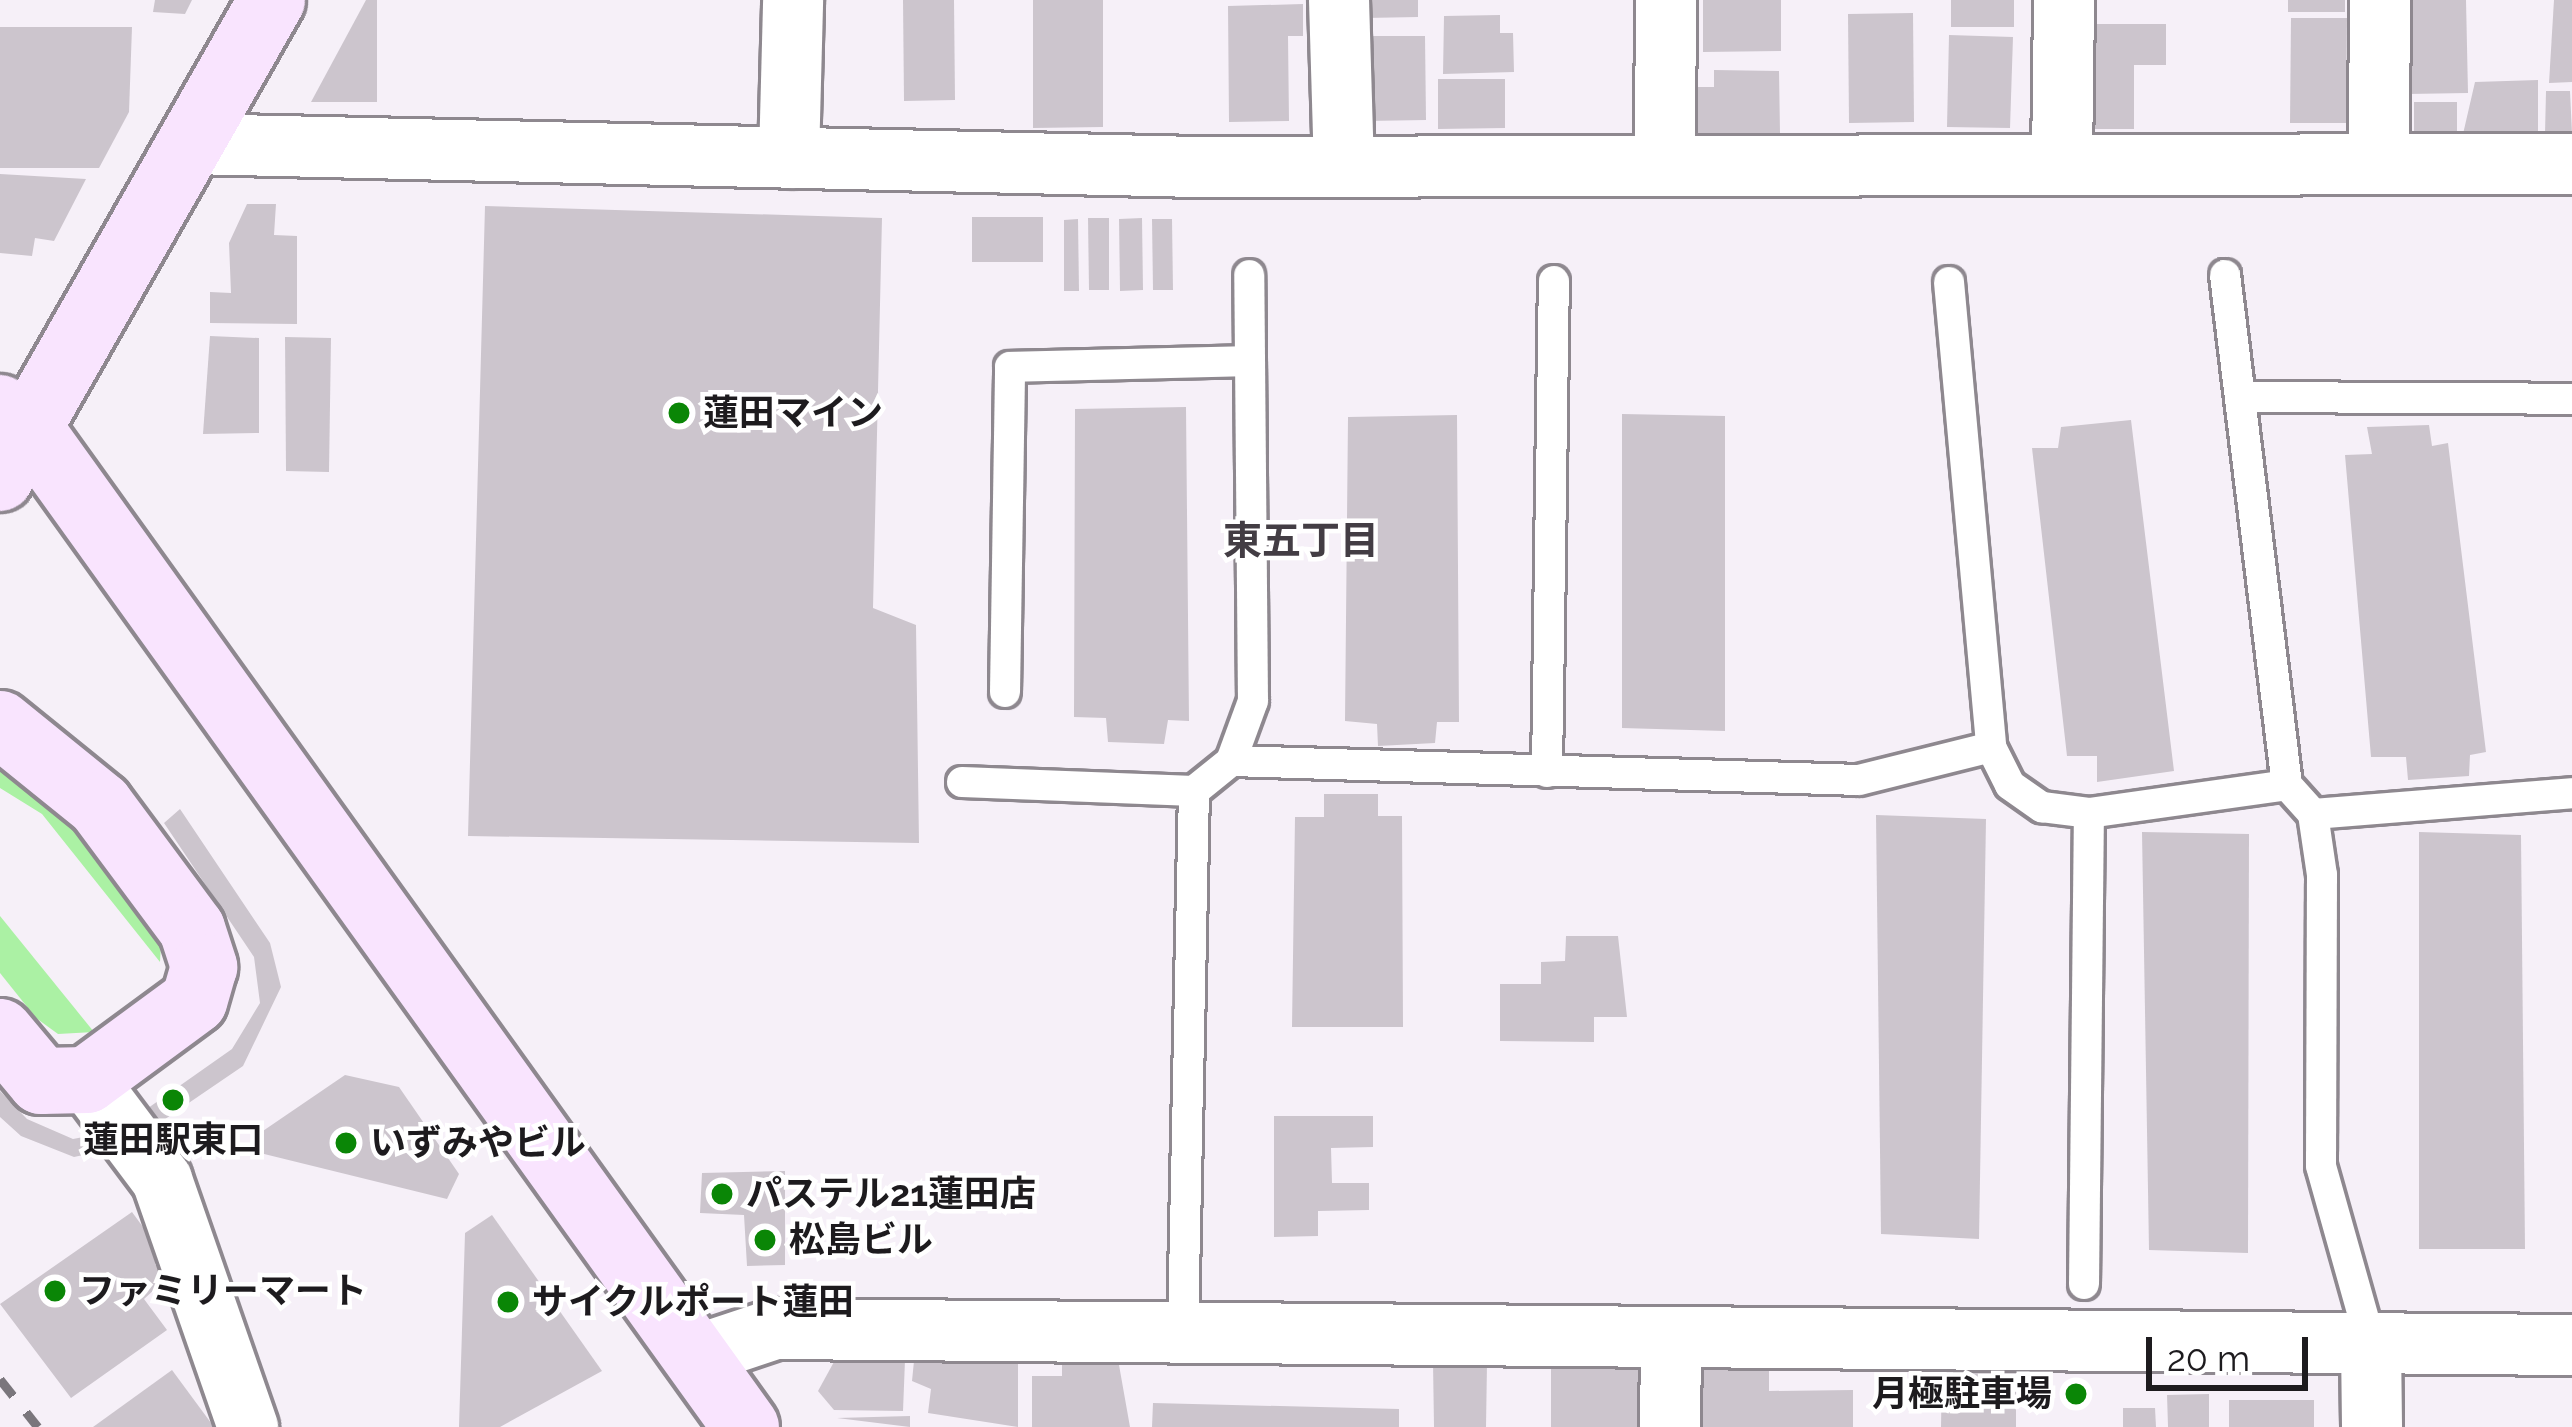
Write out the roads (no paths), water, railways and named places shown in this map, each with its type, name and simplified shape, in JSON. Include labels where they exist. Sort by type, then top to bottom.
[{"type":"street","points":[[272,0],[191,144],[10,438],[697,1355],[746,1427]]},
{"type":"street","points":[[789,158],[793,0]]},
{"type":"street","points":[[1339,0],[1344,165]]},
{"type":"street","points":[[1665,165],[1666,0]]},
{"type":"street","points":[[2062,164],[2064,0]]},
{"type":"street","points":[[2379,164],[2380,0]]},
{"type":"street","points":[[191,144],[1344,165],[2572,164]]},
{"type":"street","points":[[0,1032],[41,1081],[87,1080],[194,1000],[204,967],[192,929],[100,805],[3,729]]},
{"type":"street","points":[[87,1080],[162,1180],[248,1427]]},
{"type":"street","points":[[697,1355],[776,1329],[1183,1328],[1671,1340],[2572,1346]]},
{"type":"street","points":[[1670,1427],[1671,1340]]},
{"type":"street","points":[[2371,1343],[2372,1427]]},
{"type":"lane","points":[[962,782],[1194,791],[1231,761],[1253,700],[1250,275]]},
{"type":"lane","points":[[2224,275],[2287,784],[2313,814],[2321,1166],[2371,1343]]},
{"type":"lane","points":[[1547,772],[1555,281]]},
{"type":"lane","points":[[1949,282],[1991,747],[2010,785],[2042,807],[2089,813],[2287,784]]},
{"type":"lane","points":[[1004,692],[1010,367],[1248,362]]},
{"type":"lane","points":[[2240,397],[2572,399]]},
{"type":"lane","points":[[1231,761],[1858,781],[1991,747]]},
{"type":"lane","points":[[1183,1328],[1194,791]]},
{"type":"lane","points":[[2313,814],[2572,793]]},
{"type":"lane","points":[[2084,1284],[2089,813]]},
{"type":"railway","points":[[0,1379],[38,1427]]},
{"type":"place","name":"蓮田マイン","points":[[679,413]]},
{"type":"place","name":"蓮田駅東口","points":[[173,1100]]},
{"type":"place","name":"いずみやビル","points":[[346,1143]]},
{"type":"place","name":"パステル21蓮田店","points":[[722,1194]]},
{"type":"place","name":"松島ビル","points":[[765,1240]]},
{"type":"place","name":"ファミリーマート","points":[[55,1291]]},
{"type":"place","name":"サイクルポート蓮田","points":[[508,1302]]},
{"type":"place","name":"月極駐車場","points":[[2076,1394]]},
{"type":"district","name":"東五丁目","points":[[1301,540]]}]
